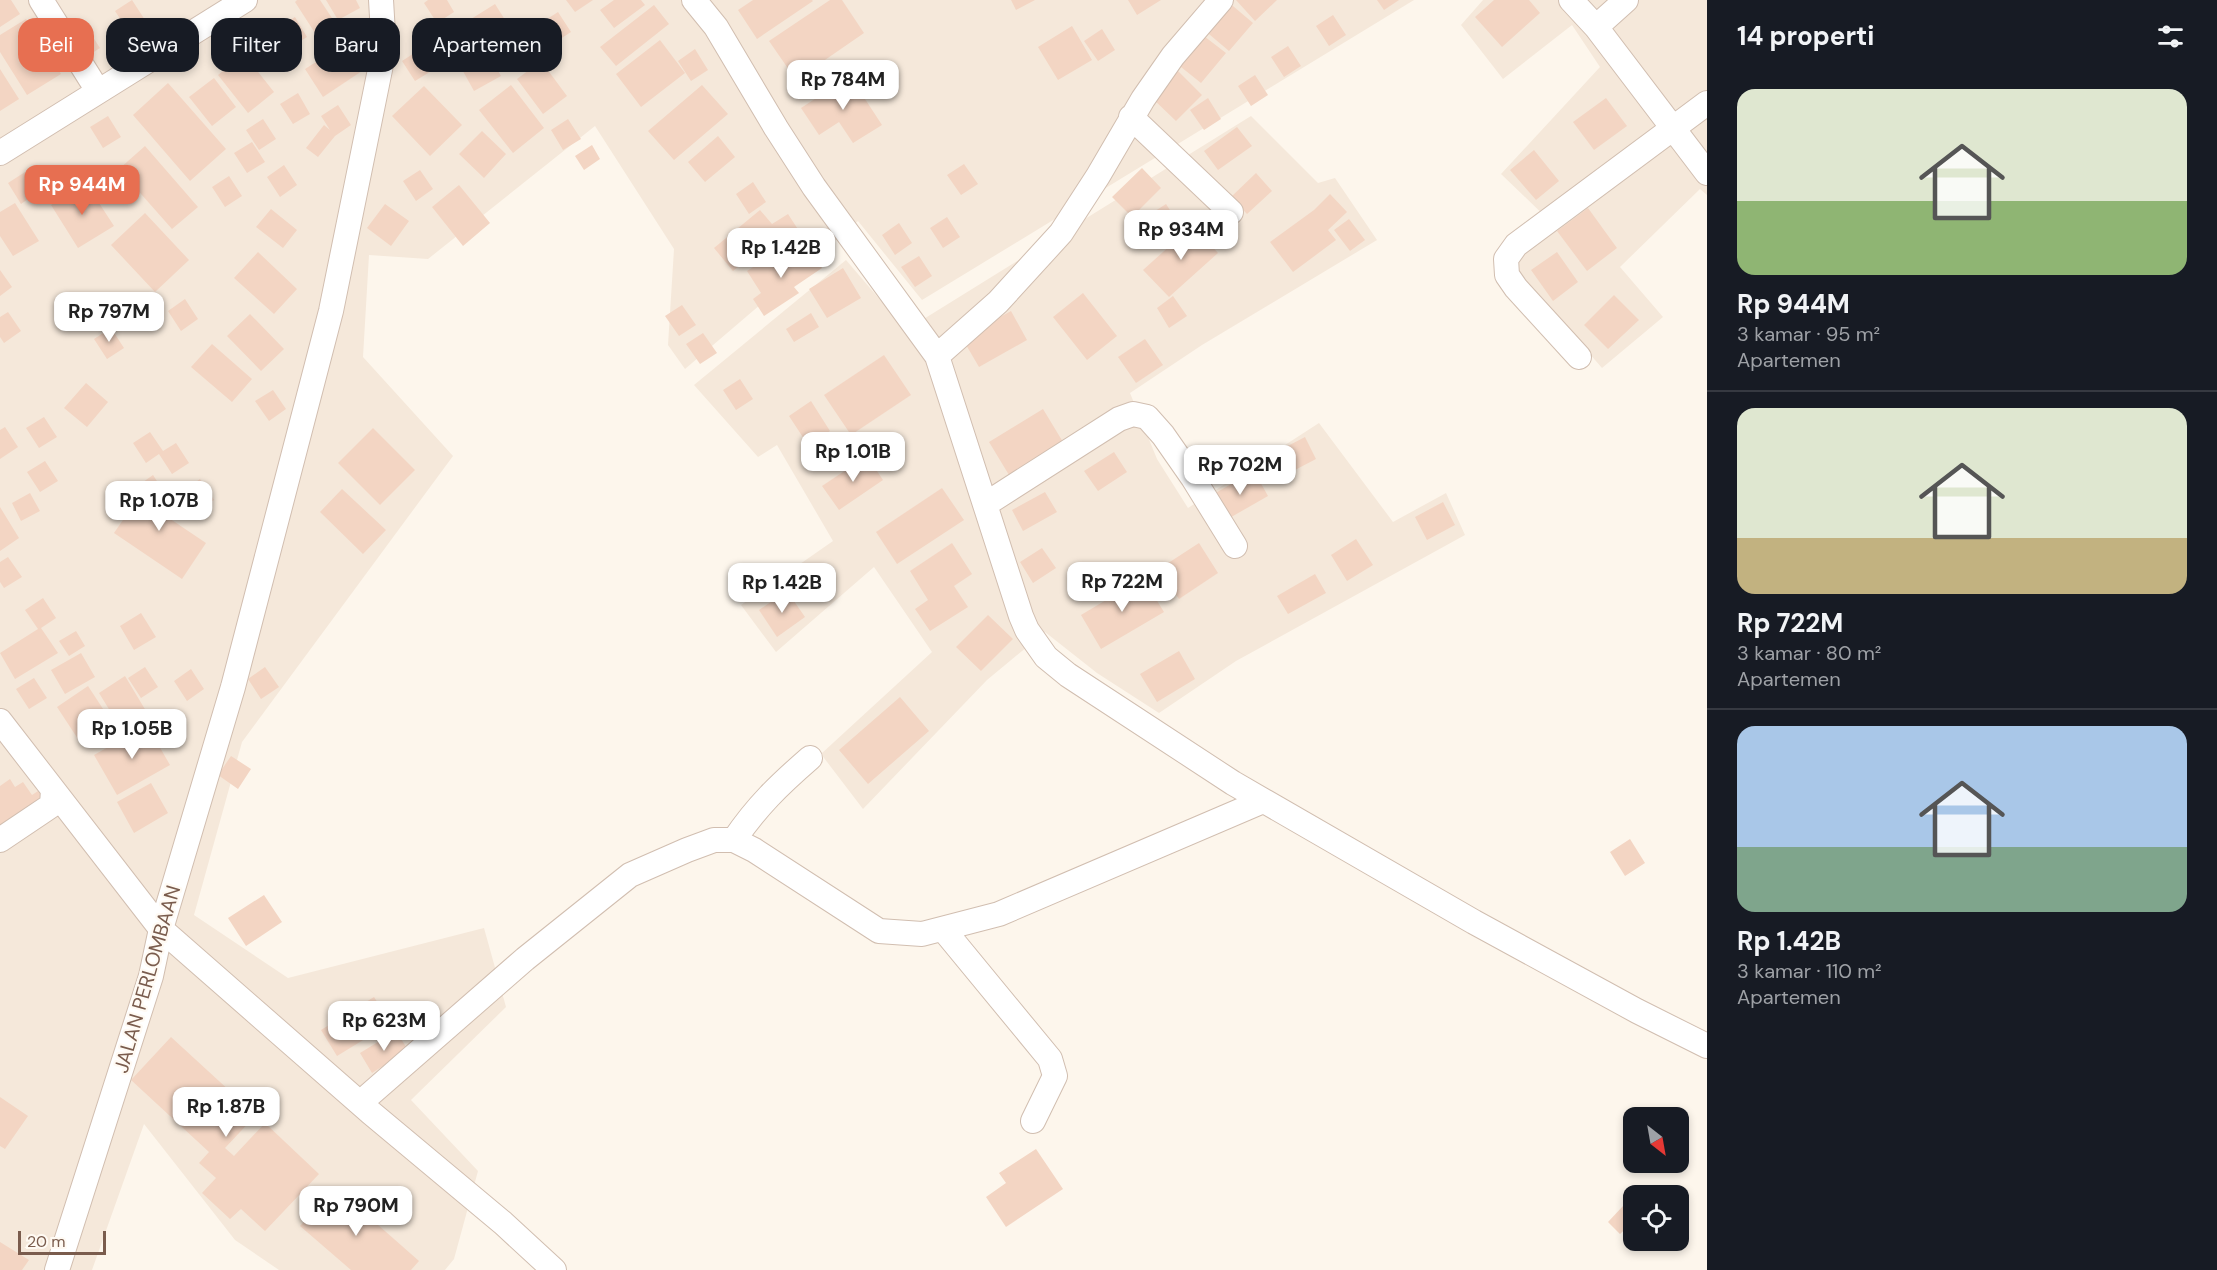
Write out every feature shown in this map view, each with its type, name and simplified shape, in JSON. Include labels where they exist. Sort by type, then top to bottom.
[{"type":"street","points":[[41,0],[98,91]]},
{"type":"street","points":[[0,153],[245,0]]},
{"type":"street","name":"JALAN PERLOMBAAN","points":[[57,1270],[151,976],[161,929],[233,687],[331,311],[384,50],[381,0]]},
{"type":"street","points":[[694,0],[716,27],[814,187],[937,356],[1024,623],[1046,657],[1098,697],[1263,801],[1474,922],[1637,1011],[1707,1046]]},
{"type":"street","points":[[937,356],[998,302],[1061,233],[1098,176],[1131,117],[1173,56],[1221,0]]},
{"type":"street","points":[[1571,0],[1596,27],[1707,173]]},
{"type":"street","points":[[1596,27],[1626,0]]},
{"type":"street","points":[[1579,357],[1516,288],[1507,275],[1506,259],[1516,245],[1707,103]]},
{"type":"street","points":[[1131,117],[1231,212]]},
{"type":"street","points":[[986,504],[1119,419],[1133,414],[1147,417],[1164,435],[1234,546]]},
{"type":"street","points":[[0,721],[161,929],[360,1103],[503,1223],[554,1270]]},
{"type":"street","points":[[734,840],[752,813],[810,758]]},
{"type":"street","points":[[0,840],[52,805],[53,790]]},
{"type":"street","points":[[360,1103],[525,959],[630,876],[714,840],[734,840],[754,850],[879,931],[922,933],[999,914],[1263,801]]},
{"type":"street","points":[[943,929],[1050,1059],[1055,1076],[1034,1121]]},
{"type":"shaded area","points":[[0,0],[1414,0],[922,300],[858,221],[685,369],[668,345],[674,249],[595,126],[428,259],[369,255],[363,357],[453,456],[242,742],[194,915],[288,978],[484,928],[506,1007],[411,1100],[478,1171],[454,1259],[445,1270],[279,1270],[235,1240],[144,1124],[92,1270],[0,1270]]},
{"type":"shaded area","points":[[1483,0],[1707,0],[1707,195],[1700,189],[1620,267],[1663,317],[1602,368],[1513,266],[1553,224],[1501,174],[1600,67],[1572,25],[1503,79],[1461,25]]},
{"type":"shaded area","points":[[1251,116],[1318,183],[1335,178],[1377,240],[1202,345],[1130,393],[1157,459],[1188,508],[1319,423],[1393,522],[1446,493],[1465,535],[1236,661],[1159,713],[1097,673],[1045,632],[987,680],[863,809],[821,754],[932,652],[874,567],[776,652],[741,605],[833,541],[777,445],[758,457],[694,385],[846,260],[906,330]]},
{"type":"building","points":[[0,0],[11,0],[20,14],[0,27]]},
{"type":"building","points":[[132,0],[144,18],[120,18],[115,11]]},
{"type":"building","points":[[297,0],[320,0],[332,18],[314,18],[314,31],[295,2]]},
{"type":"building","points":[[326,0],[356,0],[360,8],[342,18],[337,18]]},
{"type":"building","points":[[428,0],[447,0],[454,12],[445,18],[434,18],[424,3]]},
{"type":"building","points":[[566,0],[593,0],[575,12]]},
{"type":"building","points":[[614,0],[641,0],[645,5],[614,28],[600,10]]},
{"type":"building","points":[[753,0],[813,1],[757,39],[738,10]]},
{"type":"building","points":[[830,0],[842,0],[864,33],[796,80],[769,41]]},
{"type":"building","points":[[1011,0],[1035,0],[1016,10]]},
{"type":"building","points":[[1128,0],[1161,0],[1137,15]]},
{"type":"building","points":[[1236,0],[1277,0],[1255,21]]},
{"type":"building","points":[[1377,0],[1399,0],[1384,10]]},
{"type":"building","points":[[1494,0],[1529,0],[1540,13],[1502,47],[1475,17]]},
{"type":"building","points":[[1227,1],[1253,23],[1229,51],[1203,29]]},
{"type":"building","points":[[495,4],[504,18],[473,18]]},
{"type":"building","points":[[654,5],[669,24],[616,66],[600,47]]},
{"type":"building","points":[[558,12],[562,18],[549,18]]},
{"type":"building","points":[[1333,15],[1346,35],[1329,46],[1316,26]]},
{"type":"building","points":[[562,18],[571,32],[562,38]]},
{"type":"building","points":[[18,24],[18,72],[60,72],[61,74],[27,95],[0,52],[0,35]]},
{"type":"building","points":[[1072,26],[1092,60],[1058,80],[1038,47]]},
{"type":"building","points":[[302,29],[307,37],[302,40]]},
{"type":"building","points":[[1102,29],[1115,50],[1098,61],[1084,41]]},
{"type":"building","points":[[1200,33],[1226,53],[1201,83],[1176,63]]},
{"type":"building","points":[[94,39],[100,48],[94,52]]},
{"type":"building","points":[[660,40],[685,73],[641,107],[616,74]]},
{"type":"building","points":[[1288,46],[1301,66],[1284,77],[1271,57]]},
{"type":"building","points":[[695,49],[708,70],[691,81],[678,61]]},
{"type":"building","points":[[412,55],[412,72],[430,72],[415,81],[402,61]]},
{"type":"building","points":[[314,63],[314,72],[360,72],[323,97],[305,69]]},
{"type":"building","points":[[0,69],[19,99],[0,111]]},
{"type":"building","points":[[1178,71],[1202,95],[1176,121],[1151,97]]},
{"type":"building","points":[[222,72],[258,72],[274,92],[248,113],[218,75]]},
{"type":"building","points":[[463,72],[499,72],[501,76],[474,91]]},
{"type":"building","points":[[526,72],[549,72],[567,96],[543,114],[517,79]]},
{"type":"building","points":[[1255,75],[1268,95],[1251,106],[1238,86]]},
{"type":"building","points":[[850,76],[882,125],[853,143],[839,122],[819,135],[801,108]]},
{"type":"building","points":[[214,78],[236,107],[212,126],[189,97]]},
{"type":"building","points":[[168,83],[226,149],[190,181],[133,115]]},
{"type":"building","points":[[511,85],[544,128],[513,153],[479,110]]},
{"type":"building","points":[[702,85],[728,114],[674,160],[648,131]]},
{"type":"building","points":[[424,86],[462,125],[430,156],[392,116]]},
{"type":"building","points":[[298,93],[310,114],[293,124],[280,104]]},
{"type":"building","points":[[1208,98],[1221,119],[1204,130],[1190,110]]},
{"type":"building","points":[[1606,98],[1627,126],[1594,150],[1573,122]]},
{"type":"building","points":[[338,105],[351,125],[335,136],[318,157],[306,148],[324,125],[330,130],[321,116]]},
{"type":"building","points":[[108,116],[121,137],[103,148],[90,127]]},
{"type":"building","points":[[263,119],[276,139],[259,150],[246,130]]},
{"type":"building","points":[[568,119],[581,139],[563,150],[551,130]]},
{"type":"building","points":[[1237,127],[1252,146],[1218,170],[1204,151]]},
{"type":"building","points":[[482,131],[506,154],[484,178],[459,154]]},
{"type":"building","points":[[718,136],[735,157],[705,182],[688,162]]},
{"type":"building","points":[[252,142],[265,162],[247,173],[234,153]]},
{"type":"building","points":[[592,145],[600,159],[584,170],[575,156]]},
{"type":"building","points":[[145,146],[198,207],[172,229],[119,169]]},
{"type":"building","points":[[1534,150],[1559,181],[1536,200],[1510,170]]},
{"type":"building","points":[[964,164],[978,184],[961,195],[947,175]]},
{"type":"building","points":[[284,165],[297,185],[280,197],[267,177]]},
{"type":"building","points":[[1142,168],[1161,188],[1132,217],[1112,197]]},
{"type":"building","points":[[420,170],[433,189],[416,201],[403,181]]},
{"type":"building","points":[[25,172],[38,192],[21,204],[8,183]]},
{"type":"building","points":[[1256,173],[1272,191],[1247,214],[1231,197]]},
{"type":"building","points":[[229,176],[242,196],[225,207],[212,187]]},
{"type":"building","points":[[753,182],[766,202],[749,214],[736,194]]},
{"type":"building","points":[[86,183],[114,226],[78,248],[51,205]]},
{"type":"building","points":[[459,185],[490,223],[463,246],[432,207]]},
{"type":"building","points":[[1330,194],[1347,212],[1328,230],[1336,240],[1293,272],[1270,242],[1314,210]]},
{"type":"building","points":[[15,203],[39,241],[13,256],[0,236],[0,212]]},
{"type":"building","points":[[385,204],[409,221],[391,246],[367,228]]},
{"type":"building","points":[[1166,204],[1179,224],[1162,235],[1149,215]]},
{"type":"building","points":[[1588,208],[1617,248],[1587,271],[1557,231]]},
{"type":"building","points":[[271,209],[297,230],[283,248],[256,227]]},
{"type":"building","points":[[760,210],[772,224],[788,214],[801,234],[784,246],[777,235],[733,271],[714,248]]},
{"type":"building","points":[[145,213],[189,260],[155,292],[111,245]]},
{"type":"building","points":[[947,217],[960,237],[943,248],[930,228]]},
{"type":"building","points":[[1349,219],[1365,240],[1350,251],[1334,230]]},
{"type":"building","points":[[899,223],[912,243],[895,255],[882,235]]},
{"type":"building","points":[[1193,225],[1218,253],[1169,297],[1143,270]]},
{"type":"building","points":[[809,248],[822,268],[794,287],[799,293],[764,316],[753,299],[761,293],[747,271],[773,254],[782,266]]},
{"type":"building","points":[[258,252],[297,289],[274,314],[234,278]]},
{"type":"building","points":[[1557,252],[1578,282],[1553,301],[1531,270]]},
{"type":"building","points":[[919,256],[932,276],[915,287],[901,267]]},
{"type":"building","points":[[843,268],[861,298],[827,318],[809,289]]},
{"type":"building","points":[[0,270],[12,287],[0,296]]},
{"type":"building","points":[[1083,293],[1117,336],[1087,360],[1053,317]]},
{"type":"building","points":[[1614,295],[1639,320],[1608,349],[1584,325]]},
{"type":"building","points":[[1173,296],[1187,316],[1169,328],[1157,308]]},
{"type":"building","points":[[185,299],[198,319],[181,331],[168,311]]},
{"type":"building","points":[[682,305],[696,325],[679,336],[665,316]]},
{"type":"building","points":[[1011,311],[1027,340],[979,367],[962,338]]},
{"type":"building","points":[[8,312],[21,331],[4,343],[0,337],[0,317]]},
{"type":"building","points":[[811,313],[819,327],[794,342],[786,329]]},
{"type":"building","points":[[250,314],[284,349],[261,371],[227,336]]},
{"type":"building","points":[[111,328],[124,348],[107,359],[94,339]]},
{"type":"building","points":[[703,333],[717,353],[700,364],[686,344]]},
{"type":"building","points":[[1145,339],[1163,365],[1136,383],[1118,357]]},
{"type":"building","points":[[212,344],[252,379],[232,402],[191,367]]},
{"type":"building","points":[[884,355],[911,395],[851,435],[824,395]]},
{"type":"building","points":[[740,379],[753,399],[736,410],[723,390]]},
{"type":"building","points":[[86,383],[108,402],[87,427],[64,408]]},
{"type":"building","points":[[273,390],[286,409],[269,421],[255,401]]},
{"type":"building","points":[[811,401],[830,431],[808,445],[789,416]]},
{"type":"building","points":[[1043,409],[1063,442],[1009,475],[989,442]]},
{"type":"building","points":[[44,417],[57,437],[39,448],[26,428]]},
{"type":"building","points":[[5,427],[18,447],[0,459],[0,430]]},
{"type":"building","points":[[373,428],[415,470],[380,505],[338,463]]},
{"type":"building","points":[[150,432],[163,451],[176,443],[189,463],[172,474],[159,454],[146,463],[133,443]]},
{"type":"building","points":[[1305,437],[1316,459],[1293,471],[1282,449]]},
{"type":"building","points":[[1114,452],[1127,472],[1098,491],[1084,471]]},
{"type":"building","points":[[867,456],[883,480],[839,510],[822,486]]},
{"type":"building","points":[[45,461],[58,481],[40,492],[27,472]]},
{"type":"building","points":[[1254,471],[1268,496],[1226,520],[1212,495]]},
{"type":"building","points":[[153,475],[166,495],[151,506],[206,543],[182,579],[114,533],[138,498],[148,504],[136,487]]},
{"type":"building","points":[[200,479],[214,500],[196,511],[184,491]]},
{"type":"building","points":[[942,488],[964,520],[897,564],[876,532]]},
{"type":"building","points":[[342,489],[386,530],[363,554],[320,512]]},
{"type":"building","points":[[1045,492],[1057,512],[1023,531],[1012,510]]},
{"type":"building","points":[[30,493],[40,511],[21,521],[12,503]]},
{"type":"building","points":[[1443,502],[1455,525],[1427,540],[1415,517]]},
{"type":"building","points":[[0,507],[19,538],[0,551]]},
{"type":"building","points":[[1356,539],[1373,565],[1347,581],[1331,555]]},
{"type":"building","points":[[952,543],[972,574],[954,586],[968,607],[930,631],[915,609],[928,600],[910,571]]},
{"type":"building","points":[[1199,543],[1218,573],[1179,599],[1159,569]]},
{"type":"building","points":[[1042,548],[1056,568],[1033,583],[1020,562]]},
{"type":"building","points":[[8,557],[22,577],[4,588],[0,582],[0,562]]},
{"type":"building","points":[[1315,574],[1326,593],[1288,614],[1277,596]]},
{"type":"building","points":[[1143,578],[1164,612],[1101,649],[1081,615]]},
{"type":"building","points":[[787,591],[805,617],[777,637],[759,610]]},
{"type":"building","points":[[43,598],[56,618],[41,628],[58,653],[15,679],[0,653],[38,629],[25,610]]},
{"type":"building","points":[[141,613],[156,637],[134,650],[120,626]]},
{"type":"building","points":[[988,615],[1013,639],[981,671],[956,647]]},
{"type":"building","points":[[76,631],[85,646],[69,656],[59,641]]},
{"type":"building","points":[[1179,651],[1195,679],[1157,702],[1140,674]]},
{"type":"building","points":[[81,653],[95,677],[65,694],[51,670]]},
{"type":"building","points":[[145,667],[158,687],[141,698],[128,678]]},
{"type":"building","points":[[265,667],[279,687],[261,699],[248,679]]},
{"type":"building","points":[[191,669],[204,689],[187,701],[174,681]]},
{"type":"building","points":[[125,676],[149,716],[123,732],[99,693]]},
{"type":"building","points":[[34,678],[47,698],[29,709],[16,689]]},
{"type":"building","points":[[88,686],[109,718],[78,739],[57,707]]},
{"type":"building","points":[[900,697],[929,731],[868,784],[839,750]]},
{"type":"building","points":[[171,709],[181,725],[164,735],[154,720]]},
{"type":"building","points":[[147,725],[170,765],[117,795],[94,755]]},
{"type":"building","points":[[231,756],[251,769],[238,789],[218,775]]},
{"type":"building","points":[[10,779],[15,787],[23,782],[32,795],[41,789],[50,804],[0,838],[0,786]]},
{"type":"building","points":[[151,783],[168,813],[134,833],[117,802]]},
{"type":"building","points":[[1630,839],[1645,863],[1625,876],[1610,852]]},
{"type":"building","points":[[264,895],[282,922],[246,946],[228,918]]},
{"type":"building","points":[[374,997],[391,1023],[337,1056],[321,1030]]},
{"type":"building","points":[[396,1031],[408,1050],[372,1073],[360,1053]]},
{"type":"building","points":[[171,1037],[256,1115],[225,1148],[234,1156],[265,1123],[319,1174],[265,1231],[241,1209],[230,1219],[202,1193],[216,1178],[199,1163],[209,1152],[131,1080]]},
{"type":"building","points":[[0,1097],[28,1116],[5,1149],[0,1146]]},
{"type":"building","points":[[1036,1149],[1063,1189],[1006,1227],[986,1197],[1006,1183],[999,1173]]},
{"type":"building","points":[[335,1187],[419,1261],[411,1270],[351,1270],[300,1226]]},
{"type":"building","points":[[1623,1206],[1623,1231],[1620,1234],[1608,1222]]},
{"type":"building","points":[[0,1242],[29,1260],[22,1270],[0,1270]]}]
